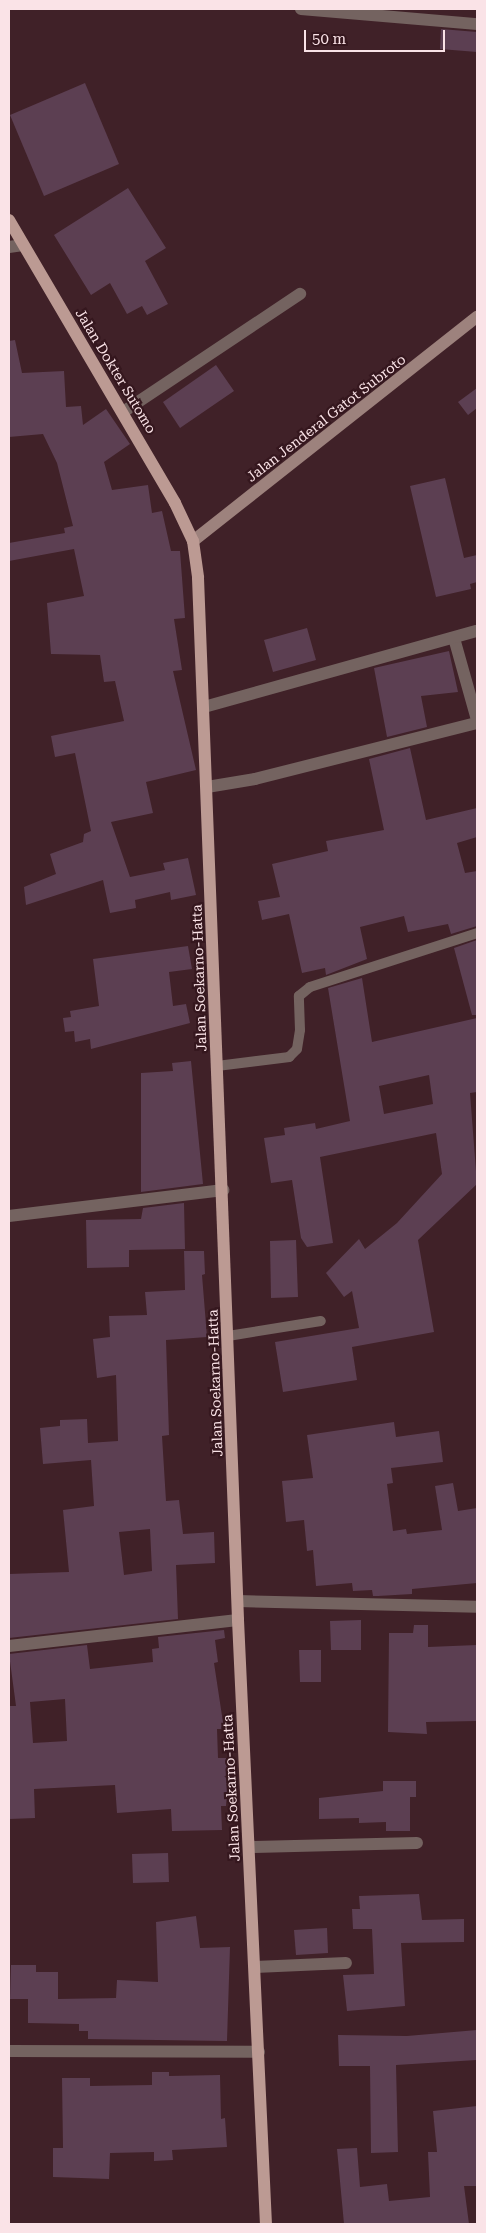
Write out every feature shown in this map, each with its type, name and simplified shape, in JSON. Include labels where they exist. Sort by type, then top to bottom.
[{"type":"main road","name":"Jalan Dokter Sutomo","points":[[9,220],[123,412],[193,541]]},
{"type":"main road","name":"Jalan Jenderal Gatot Subroto","points":[[193,541],[477,317]]},
{"type":"main road","name":"Jalan Soekarno-Hatta","points":[[193,541],[208,787],[238,1620],[266,2224]]},
{"type":"street","points":[[301,9],[477,24]]},
{"type":"street","points":[[9,247],[23,245]]},
{"type":"street","points":[[123,412],[300,294]]},
{"type":"street","points":[[204,707],[477,631]]},
{"type":"street","points":[[208,787],[240,782],[477,721],[454,638]]},
{"type":"street","points":[[9,1216],[223,1190]]},
{"type":"street","points":[[238,1601],[477,1608]]},
{"type":"street","points":[[9,1646],[238,1620]]},
{"type":"street","points":[[249,1847],[417,1843]]},
{"type":"street","points":[[255,1967],[346,1963]]},
{"type":"street","points":[[9,2052],[259,2052]]},
{"type":"lane","points":[[217,1066],[289,1057],[297,1049],[300,1030],[299,996],[310,986],[477,933]]},
{"type":"lane","points":[[228,1336],[320,1320]]},
{"type":"building","points":[[441,29],[477,32],[477,52],[440,49]]},
{"type":"building","points":[[85,83],[119,164],[44,196],[10,115]]},
{"type":"building","points":[[128,188],[166,248],[145,261],[168,304],[147,315],[142,306],[127,314],[110,283],[91,295],[54,235]]},
{"type":"building","points":[[15,340],[22,373],[64,371],[66,407],[81,406],[83,425],[106,409],[130,444],[104,462],[112,490],[148,485],[152,513],[162,511],[171,551],[180,551],[185,618],[174,619],[182,670],[173,671],[196,770],[146,782],[153,813],[111,822],[130,877],[165,870],[163,863],[188,858],[196,895],[171,900],[170,892],[135,900],[136,908],[110,913],[103,880],[26,905],[24,887],[56,874],[50,854],[83,842],[84,834],[91,831],[75,753],[55,757],[51,736],[124,721],[115,681],[104,682],[100,655],[51,654],[47,603],[84,596],[74,549],[9,561],[9,543],[65,533],[64,528],[73,526],[57,463],[43,434],[9,437],[9,341]]},
{"type":"building","points":[[216,365],[234,391],[180,428],[163,402]]},
{"type":"building","points":[[477,388],[477,408],[468,415],[458,402]]},
{"type":"building","points":[[445,478],[464,558],[477,555],[477,582],[470,584],[471,589],[436,597],[410,486]]},
{"type":"building","points":[[307,628],[316,660],[273,672],[264,640]]},
{"type":"building","points":[[449,651],[458,692],[421,696],[427,727],[387,737],[374,668]]},
{"type":"building","points":[[410,748],[426,820],[477,808],[477,837],[457,843],[465,873],[477,871],[477,926],[451,934],[448,924],[408,932],[404,916],[360,927],[367,959],[326,975],[325,968],[302,973],[289,914],[262,920],[258,901],[280,897],[272,864],[328,851],[326,841],[384,830],[369,759]]},
{"type":"building","points":[[477,940],[477,1015],[472,1015],[454,948]]},
{"type":"building","points":[[188,946],[192,969],[169,972],[173,1006],[186,1004],[190,1023],[91,1049],[90,1039],[75,1042],[74,1031],[65,1032],[63,1018],[71,1017],[70,1011],[99,1006],[93,959]]},
{"type":"building","points":[[362,978],[372,1042],[477,1018],[477,1092],[470,1093],[477,1184],[418,1240],[434,1332],[352,1347],[357,1380],[283,1392],[275,1342],[359,1328],[352,1291],[344,1297],[326,1273],[359,1239],[365,1249],[397,1223],[442,1174],[436,1133],[320,1157],[333,1243],[307,1247],[301,1238],[292,1180],[271,1183],[264,1138],[285,1135],[284,1128],[315,1123],[316,1129],[350,1121],[328,988]],"holes":[[[429,1075],[433,1104],[384,1114],[379,1086]]]},
{"type":"building","points":[[191,1061],[203,1184],[141,1192],[141,1073],[173,1071],[172,1063]]},
{"type":"building","points":[[184,1203],[185,1249],[129,1250],[129,1267],[87,1268],[86,1220],[141,1219],[143,1208]]},
{"type":"building","points":[[296,1240],[298,1297],[271,1298],[270,1241]]},
{"type":"building","points":[[184,1251],[204,1251],[205,1274],[202,1275],[207,1337],[166,1340],[169,1435],[162,1436],[166,1501],[179,1500],[183,1534],[214,1532],[215,1563],[176,1565],[178,1619],[9,1638],[9,1574],[69,1572],[63,1510],[94,1506],[91,1460],[43,1464],[40,1428],[60,1426],[60,1420],[87,1419],[88,1443],[118,1441],[116,1375],[97,1378],[93,1339],[110,1337],[109,1316],[147,1315],[145,1292],[185,1290]],"holes":[[[150,1529],[152,1571],[124,1575],[119,1532]]]},
{"type":"building","points":[[394,1422],[396,1437],[439,1431],[443,1462],[391,1468],[393,1483],[387,1484],[393,1531],[406,1529],[407,1534],[442,1530],[435,1486],[453,1483],[458,1511],[477,1508],[477,1583],[412,1589],[412,1594],[378,1596],[373,1596],[372,1590],[353,1591],[352,1583],[316,1586],[313,1550],[307,1551],[304,1520],[286,1522],[282,1481],[313,1478],[307,1435]]},
{"type":"building","points":[[361,1620],[361,1650],[331,1650],[330,1621]]},
{"type":"building","points":[[414,1625],[428,1625],[428,1647],[477,1645],[477,1721],[426,1722],[427,1734],[388,1732],[389,1633],[413,1633]]},
{"type":"building","points":[[224,1630],[225,1638],[215,1640],[218,1662],[214,1663],[224,1729],[217,1729],[218,1758],[226,1758],[228,1780],[226,1806],[221,1806],[222,1830],[172,1831],[171,1809],[117,1813],[115,1785],[34,1789],[35,1818],[9,1819],[9,1706],[16,1706],[9,1654],[87,1645],[90,1669],[153,1662],[152,1649],[159,1648],[158,1637]],"holes":[[[65,1699],[67,1741],[33,1743],[30,1702]]]},
{"type":"building","points":[[299,1650],[321,1650],[321,1682],[300,1682]]},
{"type":"building","points":[[383,1781],[416,1781],[416,1797],[410,1797],[410,1831],[386,1831],[386,1822],[359,1823],[359,1818],[319,1819],[319,1798],[383,1791]]},
{"type":"building","points":[[168,1853],[169,1882],[133,1883],[132,1854]]},
{"type":"building","points":[[419,1894],[422,1920],[464,1919],[464,1942],[401,1943],[405,2006],[347,2011],[343,1975],[374,1974],[372,1929],[353,1929],[352,1909],[360,1909],[359,1896]]},
{"type":"building","points":[[196,1916],[200,1948],[230,1947],[227,2041],[88,2039],[88,2031],[79,2031],[79,2024],[28,2023],[28,1999],[10,1999],[11,1965],[36,1965],[36,1972],[58,1972],[58,1999],[116,1998],[117,1980],[158,1982],[156,1922]]},
{"type":"building","points":[[327,1928],[328,1953],[296,1955],[294,1930]]},
{"type":"building","points":[[477,2030],[477,2060],[396,2065],[398,2152],[371,2153],[370,2066],[339,2066],[338,2035],[407,2036]]},
{"type":"building","points":[[152,2072],[169,2072],[169,2076],[220,2075],[221,2119],[225,2118],[227,2147],[172,2150],[173,2160],[154,2161],[154,2152],[110,2153],[109,2179],[53,2177],[53,2148],[63,2148],[62,2078],[90,2078],[90,2086],[152,2085]]},
{"type":"building","points":[[477,2106],[477,2186],[464,2186],[469,2224],[344,2224],[337,2149],[357,2148],[360,2187],[387,2184],[389,2201],[430,2197],[428,2152],[437,2152],[433,2111]]}]
